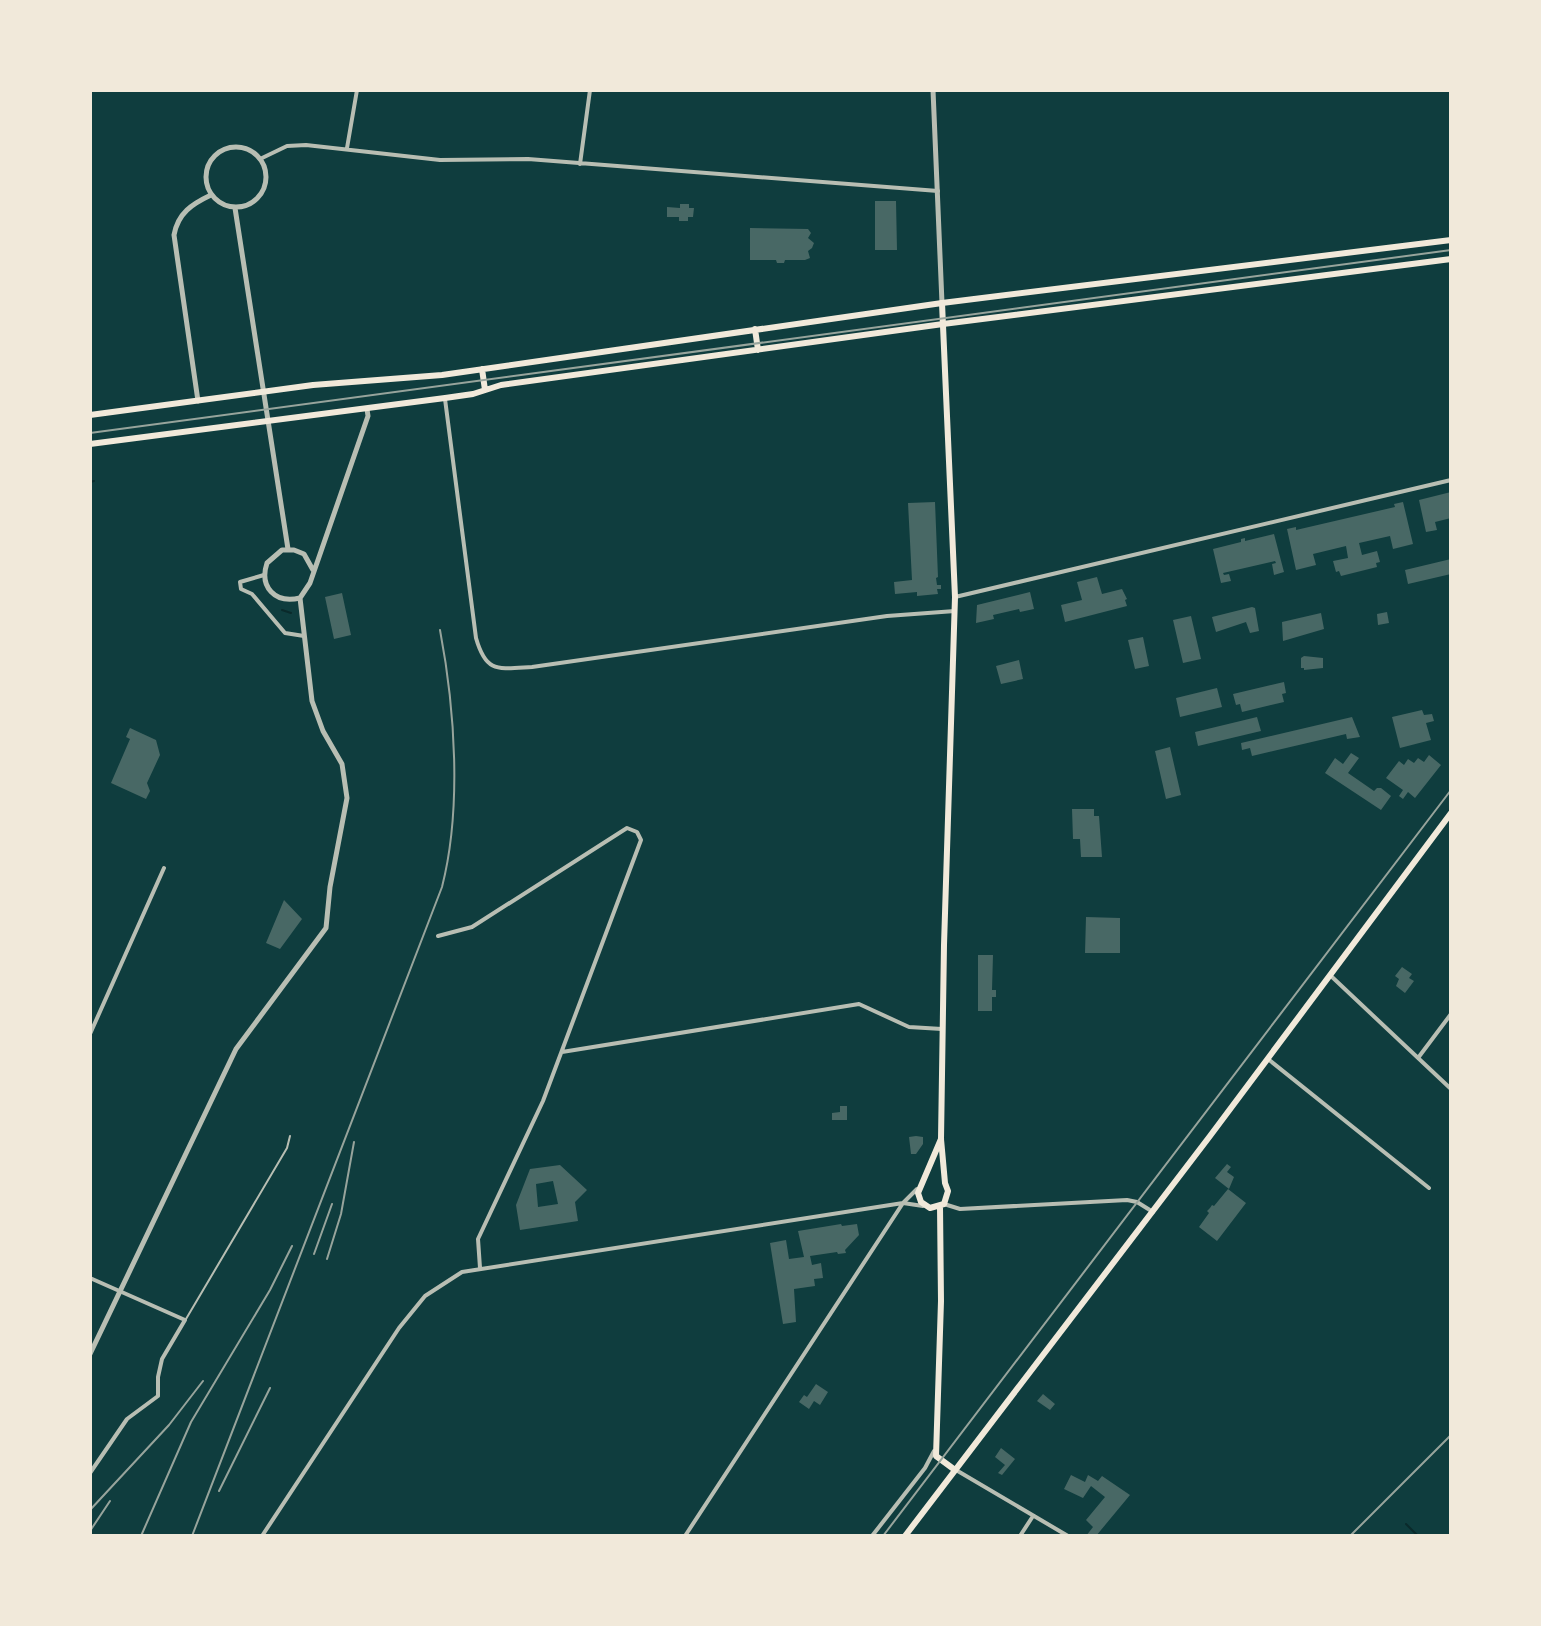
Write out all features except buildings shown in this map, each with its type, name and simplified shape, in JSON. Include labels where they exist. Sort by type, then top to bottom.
[{"type":"main road","points":[[90,415],[313,385],[442,375],[942,303],[1451,240]]},
{"type":"main road","points":[[90,444],[367,409],[445,398],[501,385],[943,324],[1451,259]]},
{"type":"main road","points":[[942,303],[955,611],[941,1139],[948,1191],[942,1205],[936,1456],[955,1470]]},
{"type":"main road","points":[[755,329],[758,350]]},
{"type":"main road","points":[[482,369],[485,390]]},
{"type":"main road","points":[[905,1536],[1153,1212],[1451,813]]},
{"type":"main road","points":[[941,1139],[935,1159],[920,1185],[919,1198],[930,1208],[942,1205]]},
{"type":"main road","points":[[920,1185],[934,1178],[945,1183]]},
{"type":"street","points":[[347,148],[357,90]]},
{"type":"street","points":[[580,164],[590,90]]},
{"type":"street","points":[[933,90],[942,303]]},
{"type":"street","points":[[260,159],[287,146],[306,145],[440,160],[528,159],[938,191]]},
{"type":"street","points":[[241,147],[255,153],[260,159],[266,175],[263,191],[251,203],[235,208],[219,203],[211,195],[205,173],[218,152],[225,148],[241,147]]},
{"type":"street","points":[[198,401],[174,235],[183,213],[211,195]]},
{"type":"street","points":[[235,208],[288,549]]},
{"type":"street","points":[[445,398],[476,638],[482,659],[494,667],[546,665],[911,614],[955,611]]},
{"type":"street","points":[[90,1354],[236,1049],[326,928],[330,887],[343,827],[346,785],[342,764],[323,731],[312,701],[300,598],[310,583],[368,416],[367,409]]},
{"type":"street","points":[[955,597],[1451,480]]},
{"type":"street","points":[[300,598],[285,599],[271,593],[264,575],[270,558],[288,549],[304,554],[313,571]]},
{"type":"street","points":[[264,575],[240,582],[241,589],[252,594],[285,633],[306,636]]},
{"type":"street","points":[[438,936],[472,927],[627,828],[637,832],[641,840],[543,1101],[478,1239],[480,1268]]},
{"type":"street","points":[[90,1034],[164,868]]},
{"type":"street","points":[[1331,976],[1451,1089]]},
{"type":"street","points":[[562,1052],[859,1004],[909,1027],[943,1029]]},
{"type":"street","points":[[1418,1058],[1451,1014]]},
{"type":"street","points":[[1268,1059],[1429,1188]]},
{"type":"street","points":[[685,1536],[903,1203],[920,1185]]},
{"type":"street","points":[[942,1205],[960,1209],[1127,1200],[1153,1212]]},
{"type":"street","points":[[262,1536],[399,1328],[425,1296],[462,1272],[903,1203],[925,1206]]},
{"type":"street","points":[[90,1278],[185,1320],[162,1359],[158,1396],[127,1419],[90,1473]]},
{"type":"street","points":[[872,1536],[925,1468],[936,1448]]},
{"type":"street","points":[[955,1470],[1068,1536]]},
{"type":"street","points":[[1020,1536],[1033,1516]]},
{"type":"lane","points":[[185,1320],[287,1148],[290,1136]]},
{"type":"waterway","points":[[90,482],[94,481]]},
{"type":"waterway","points":[[282,610],[291,613]]},
{"type":"waterway","points":[[1406,1524],[1418,1536]]},
{"type":"tram line","points":[[90,433],[1451,250]]},
{"type":"tram line","points":[[883,1536],[1451,790]]},
{"type":"railway","points":[[192,1536],[442,887],[452,825],[454,759],[440,630]]},
{"type":"railway","points":[[327,1259],[341,1214],[354,1142]]},
{"type":"railway","points":[[314,1254],[332,1204]]},
{"type":"railway","points":[[141,1536],[191,1422],[270,1290],[292,1246]]},
{"type":"railway","points":[[90,1510],[169,1425],[203,1381]]},
{"type":"railway","points":[[219,1491],[270,1388]]},
{"type":"railway","points":[[1350,1536],[1451,1435]]},
{"type":"railway","points":[[90,1531],[110,1501]]}]
